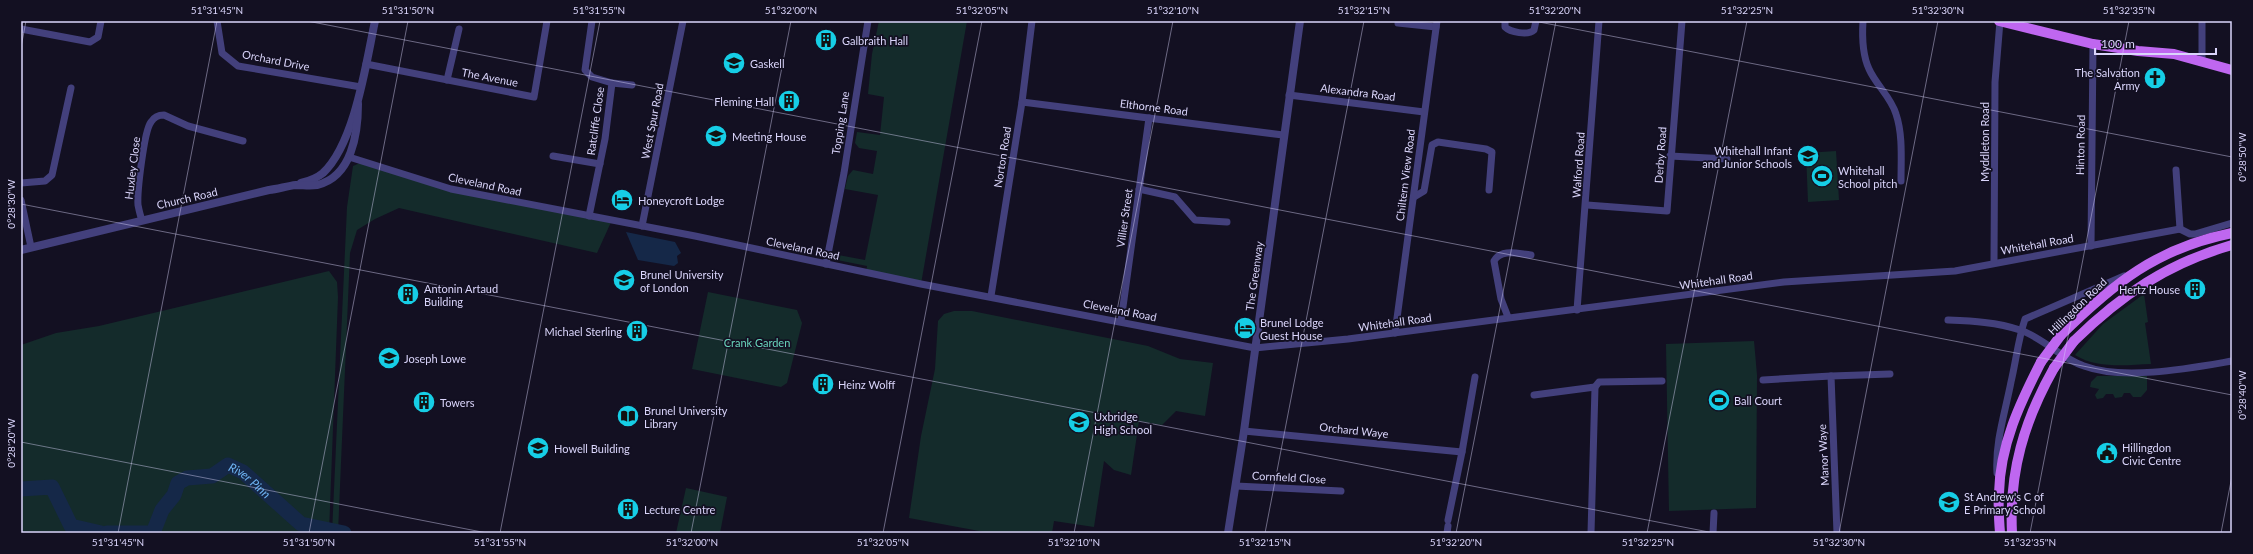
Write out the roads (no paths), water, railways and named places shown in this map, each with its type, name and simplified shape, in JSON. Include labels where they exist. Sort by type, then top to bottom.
[{"type":"main road","points":[[2000,21],[2093,44],[2138,51],[2174,54],[2202,60],[2228,69],[2232,77]]},
{"type":"main road","name":"Hillingdon Road","points":[[2000,533],[1999,492],[2002,460],[2011,429],[2020,402],[2041,362],[2061,335],[2098,299],[2129,274],[2159,258],[2207,238],[2232,233]]},
{"type":"main road","name":"Hillingdon Road","points":[[2012,533],[2014,481],[2026,424],[2054,368],[2074,341],[2131,291],[2165,272],[2207,252],[2232,245]]},
{"type":"street","points":[[21,29],[90,42],[98,37],[101,21]]},
{"type":"street","name":"Orchard Drive","points":[[217,21],[222,53],[238,66],[361,87]]},
{"type":"street","points":[[338,150],[349,157],[358,117],[358,104],[361,87],[375,21]]},
{"type":"street","name":"The Avenue","points":[[366,64],[534,97],[547,21]]},
{"type":"street","name":"Ratcliffe Close","points":[[589,216],[600,164],[612,83],[592,77],[585,70],[592,21]]},
{"type":"street","name":"West Spur Road","points":[[642,226],[683,21]]},
{"type":"street","name":"Topping Lane","points":[[826,264],[868,21]]},
{"type":"street","name":"Norton Road","points":[[991,296],[1022,102],[1032,21]]},
{"type":"street","name":"The Greenway","points":[[1228,533],[1244,431],[1300,21]]},
{"type":"street","points":[[1505,21],[1505,27],[1508,30],[1528,33],[1534,30],[1536,21]]},
{"type":"street","name":"Walford Road","points":[[1577,310],[1587,205],[1599,21]]},
{"type":"street","name":"Derby Road","points":[[1587,205],[1667,211],[1670,156],[1682,21]]},
{"type":"street","points":[[1863,21],[1862,43],[1869,70],[1885,93],[1896,113],[1901,147],[1901,181]]},
{"type":"street","name":"Myddleton Road","points":[[1994,262],[1995,82],[2000,21]]},
{"type":"street","points":[[2202,21],[2202,60]]},
{"type":"street","points":[[1398,23],[1437,24]]},
{"type":"street","name":"Chiltern View Road","points":[[1395,333],[1437,24]]},
{"type":"street","points":[[447,80],[459,29]]},
{"type":"street","name":"Hinton Road","points":[[2091,246],[2093,44]]},
{"type":"street","points":[[612,83],[632,85]]},
{"type":"street","points":[[21,183],[45,181],[52,175],[71,88]]},
{"type":"street","name":"Alexandra Road","points":[[1289,95],[1424,112]]},
{"type":"street","name":"Elthorne Road","points":[[1022,102],[1284,135]]},
{"type":"street","points":[[295,186],[315,178],[324,172],[338,150],[358,104]]},
{"type":"street","name":"Huxley Close","points":[[142,220],[138,204],[140,179],[146,138],[150,122],[154,118],[164,115],[188,126],[244,141]]},
{"type":"street","name":"Villier Street","points":[[1121,321],[1149,118]]},
{"type":"street","points":[[1414,197],[1424,191],[1432,145],[1438,142],[1486,149],[1492,152],[1489,190]]},
{"type":"street","points":[[553,156],[600,164]]},
{"type":"street","points":[[1670,156],[1727,159]]},
{"type":"street","name":"Cleveland Road","points":[[349,157],[451,189],[642,226],[922,284],[991,296],[1255,348]]},
{"type":"street","name":"Church Road","points":[[21,250],[142,220],[295,186],[319,184],[343,170],[349,157]]},
{"type":"street","points":[[2176,170],[2180,230]]},
{"type":"street","points":[[1140,189],[1175,197],[1195,220],[1227,222]]},
{"type":"street","points":[[21,200],[31,247]]},
{"type":"street","name":"Whitehall Road","points":[[1255,348],[1395,333],[1784,282],[1955,271],[1994,262],[2180,230],[2190,234],[2195,234],[2232,223]]},
{"type":"street","points":[[1508,317],[1501,300],[1494,261],[1499,255],[1505,252],[1531,255]]},
{"type":"street","points":[[1999,492],[1996,456],[2018,338],[2025,320],[2129,274]]},
{"type":"street","points":[[1948,320],[1974,321],[2021,330],[2078,363],[2103,371],[2166,371],[2232,361]]},
{"type":"street","points":[[1763,380],[1890,374]]},
{"type":"street","name":"Manor Waye","points":[[1831,376],[1837,533]]},
{"type":"street","points":[[1448,527],[1475,377]]},
{"type":"street","points":[[1590,533],[1595,387],[1599,382],[1662,381]]},
{"type":"street","points":[[1534,395],[1595,387]]},
{"type":"street","name":"Orchard Waye","points":[[1244,431],[1462,452]]},
{"type":"street","name":"Cornfield Close","points":[[1236,486],[1341,490]]},
{"type":"street","points":[[1713,533],[1714,513]]},
{"type":"water","points":[[626,232],[675,242],[681,253],[677,256],[678,263],[674,266],[638,260]]},
{"type":"waterway","name":"River Pinn","points":[[107,533],[153,533],[162,510],[174,495],[178,483],[187,478],[212,476],[228,465],[243,472],[301,524],[344,533]]},
{"type":"waterway","name":"River Pinn","points":[[21,489],[52,487],[71,526],[101,533]]},
{"type":"place","name":"Galbraith Hall","points":[[826,40]]},
{"type":"place","name":"Gaskell","points":[[734,63]]},
{"type":"place","name":"The Salvation Army","points":[[2155,78]]},
{"type":"place","name":"Fleming Hall","points":[[789,101]]},
{"type":"place","name":"Meeting House","points":[[716,136]]},
{"type":"place","name":"Whitehall Infant and Junior Schools","points":[[1808,156]]},
{"type":"place","name":"Whitehall School pitch","points":[[1822,176]]},
{"type":"place","name":"Honeycroft Lodge","points":[[622,200]]},
{"type":"place","name":"Brunel University of London","points":[[624,280]]},
{"type":"place","name":"Hertz House","points":[[2195,289]]},
{"type":"place","name":"Antonin Artaud Building","points":[[408,294]]},
{"type":"place","name":"Brunel Lodge Guest House","points":[[1245,328]]},
{"type":"place","name":"Michael Sterling","points":[[637,331]]},
{"type":"place","name":"Joseph Lowe","points":[[389,358]]},
{"type":"place","name":"Heinz Wolff","points":[[823,384]]},
{"type":"place","name":"Ball Court","points":[[1719,400]]},
{"type":"place","name":"Towers","points":[[424,402]]},
{"type":"place","name":"Brunel University Library","points":[[628,416]]},
{"type":"place","name":"Uxbridge High School","points":[[1079,422]]},
{"type":"place","name":"Howell Building","points":[[538,448]]},
{"type":"place","name":"Hillingdon Civic Centre","points":[[2107,453]]},
{"type":"place","name":"St Andrew's C of E Primary School","points":[[1949,502]]},
{"type":"place","name":"Lecture Centre","points":[[628,509]]},
{"type":"park label","name":"Crank Garden","points":[[757,342]]}]
